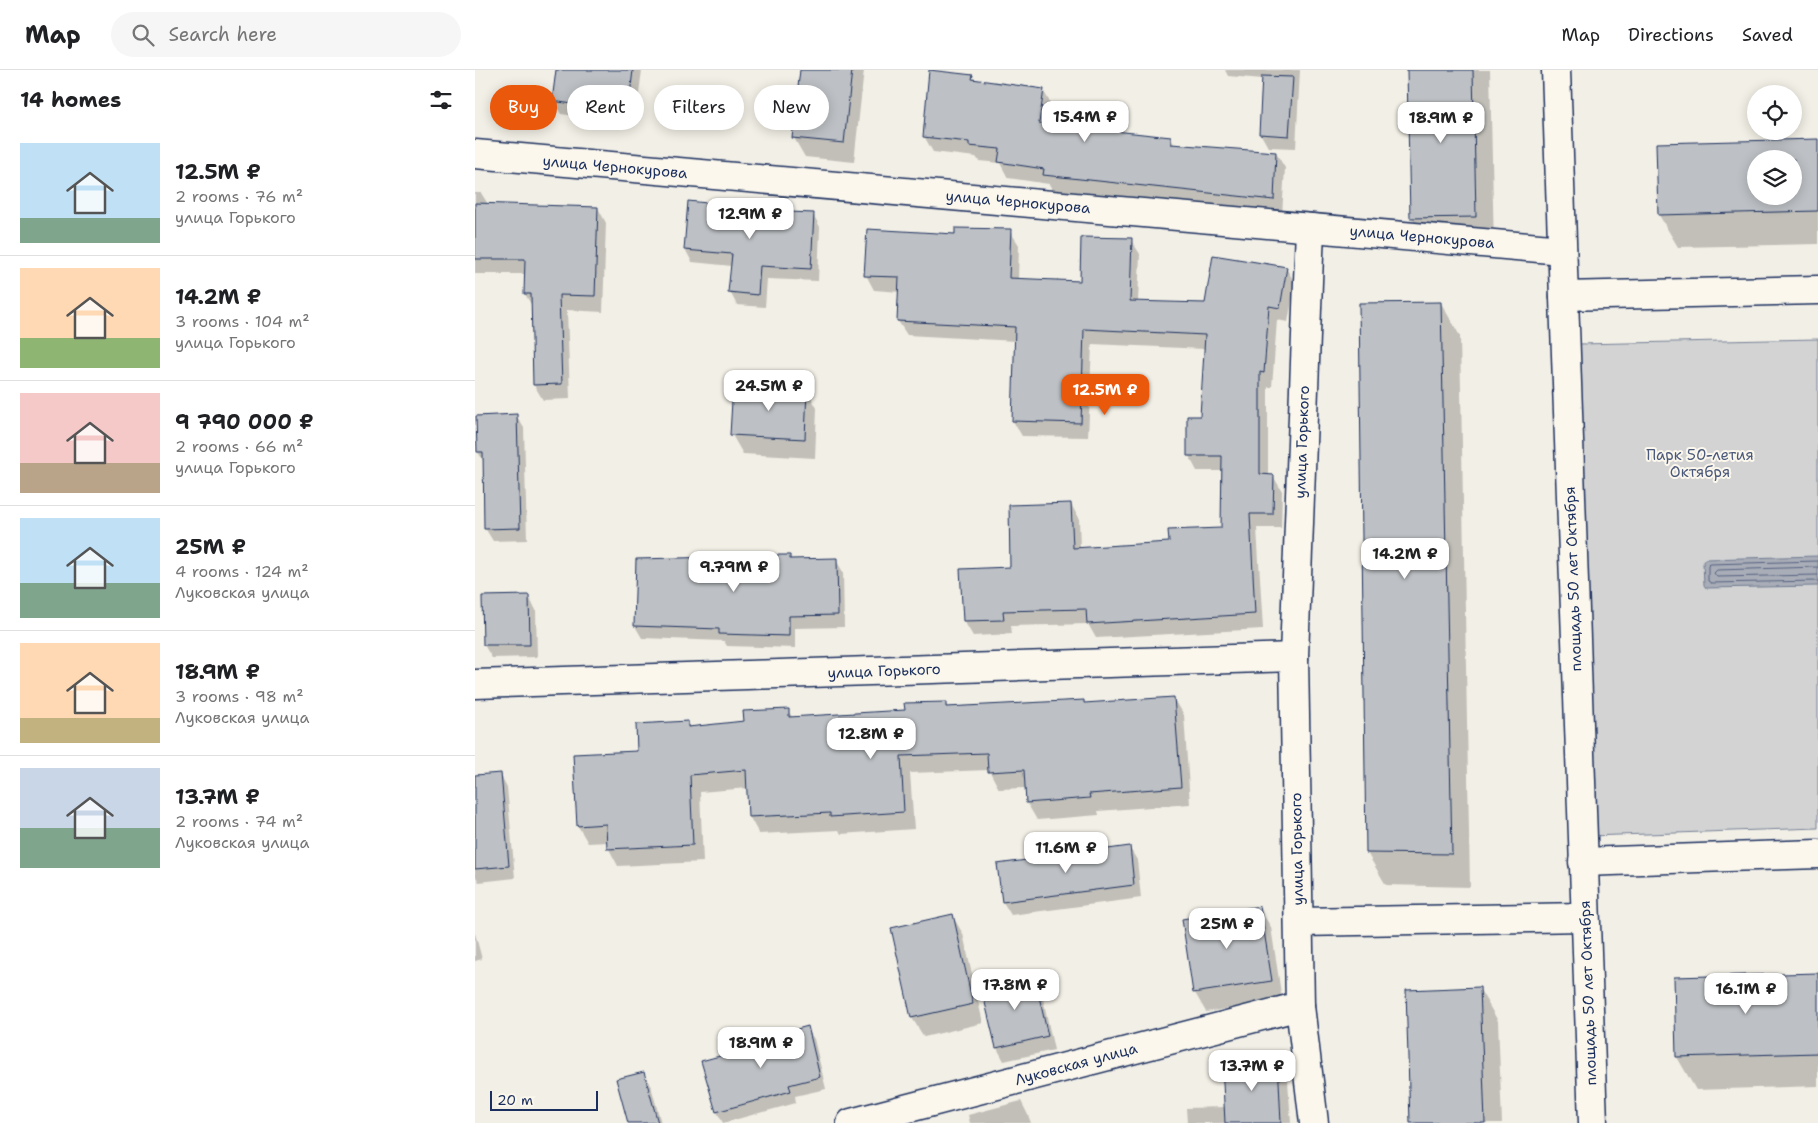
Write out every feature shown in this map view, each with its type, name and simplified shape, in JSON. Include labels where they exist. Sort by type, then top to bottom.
[{"type":"street","name":"площадь 50 лет Октября","points":[[1556,70],[1584,916],[1593,1123]]},
{"type":"street","name":"улица Чернокурова","points":[[475,154],[1562,250]]},
{"type":"street","name":"улица Горького","points":[[1311,228],[1294,657],[1300,1006],[1314,1123]]},
{"type":"street","points":[[1564,296],[1818,290]]},
{"type":"street","name":"улица Горького","points":[[475,684],[1294,657]]},
{"type":"street","points":[[1583,862],[1818,854]]},
{"type":"street","points":[[1299,922],[1584,916]]},
{"type":"street","name":"Луковская улица","points":[[851,1123],[1300,1006]]},
{"type":"green space","name":"Парк 50-летия Октября","points":[[1818,339],[1818,828],[1590,836],[1579,344]]},
{"type":"water","points":[[1818,556],[1818,586],[1706,588],[1704,585],[1703,562],[1705,559]]},
{"type":"building","points":[[556,70],[633,70],[631,85],[567,85],[567,103],[557,102],[557,85],[554,85]]},
{"type":"building","points":[[800,70],[852,70],[844,143],[792,138],[793,130],[829,130],[829,85],[798,85]]},
{"type":"building","points":[[929,70],[973,75],[972,79],[1044,89],[1039,123],[1171,137],[1171,144],[1276,152],[1274,200],[1043,175],[1044,169],[998,162],[1000,149],[969,146],[969,142],[923,137]]},
{"type":"building","points":[[1407,70],[1473,70],[1476,217],[1410,218]]},
{"type":"building","points":[[1262,76],[1293,77],[1289,136],[1259,134]]},
{"type":"building","points":[[1818,139],[1818,211],[1658,215],[1656,143]]},
{"type":"building","points":[[688,201],[765,209],[765,211],[814,213],[811,269],[760,266],[758,295],[728,292],[732,254],[684,250]]},
{"type":"building","points":[[475,203],[598,207],[595,296],[559,295],[562,384],[533,385],[531,294],[524,294],[525,259],[475,259]]},
{"type":"building","points":[[955,228],[1011,229],[1009,278],[1080,281],[1081,237],[1132,238],[1130,301],[1205,303],[1213,255],[1287,267],[1280,308],[1269,306],[1264,373],[1260,372],[1260,474],[1274,475],[1273,514],[1250,514],[1255,614],[1087,624],[1086,609],[1003,611],[1004,620],[963,621],[960,569],[1010,567],[1009,505],[1071,503],[1073,548],[1169,542],[1168,530],[1221,528],[1222,456],[1187,456],[1187,416],[1200,416],[1205,335],[1084,329],[1081,423],[1012,421],[1015,327],[897,321],[899,277],[864,276],[867,229],[955,234]]},
{"type":"building","points":[[1441,302],[1452,854],[1366,853],[1359,303]]},
{"type":"building","points":[[733,384],[807,388],[805,439],[730,435]]},
{"type":"building","points":[[517,414],[520,528],[484,529],[483,452],[477,452],[476,416]]},
{"type":"building","points":[[720,555],[790,555],[790,559],[837,558],[838,615],[789,616],[789,636],[719,634],[719,629],[634,626],[636,559],[720,557]]},
{"type":"building","points":[[529,595],[530,645],[483,645],[482,596]]},
{"type":"building","points":[[1174,697],[1181,787],[1089,794],[1090,798],[1026,803],[1024,770],[988,772],[987,753],[901,756],[904,812],[830,817],[830,813],[748,817],[746,770],[690,775],[693,845],[607,849],[606,824],[577,826],[573,754],[637,751],[636,724],[688,721],[688,727],[744,721],[743,711],[789,709],[789,717],[905,710],[904,703],[946,702],[946,707],[1084,700],[1084,703]]},
{"type":"building","points":[[501,773],[509,866],[475,869],[475,775]]},
{"type":"building","points":[[1130,846],[1134,885],[1002,902],[997,864]]},
{"type":"building","points":[[1260,906],[1272,981],[1193,993],[1182,919]]},
{"type":"building","points":[[953,914],[973,1004],[911,1018],[891,928]]},
{"type":"building","points":[[1818,973],[1818,1053],[1676,1057],[1674,977]]},
{"type":"building","points":[[1034,974],[1048,1036],[996,1048],[981,986]]},
{"type":"building","points":[[1480,987],[1485,1123],[1410,1123],[1406,990]]},
{"type":"building","points":[[808,1026],[820,1077],[789,1085],[791,1091],[716,1112],[701,1061],[750,1048],[749,1042]]},
{"type":"building","points":[[1278,1061],[1281,1123],[1225,1123],[1222,1063]]},
{"type":"building","points":[[644,1072],[658,1123],[628,1123],[616,1079]]}]
